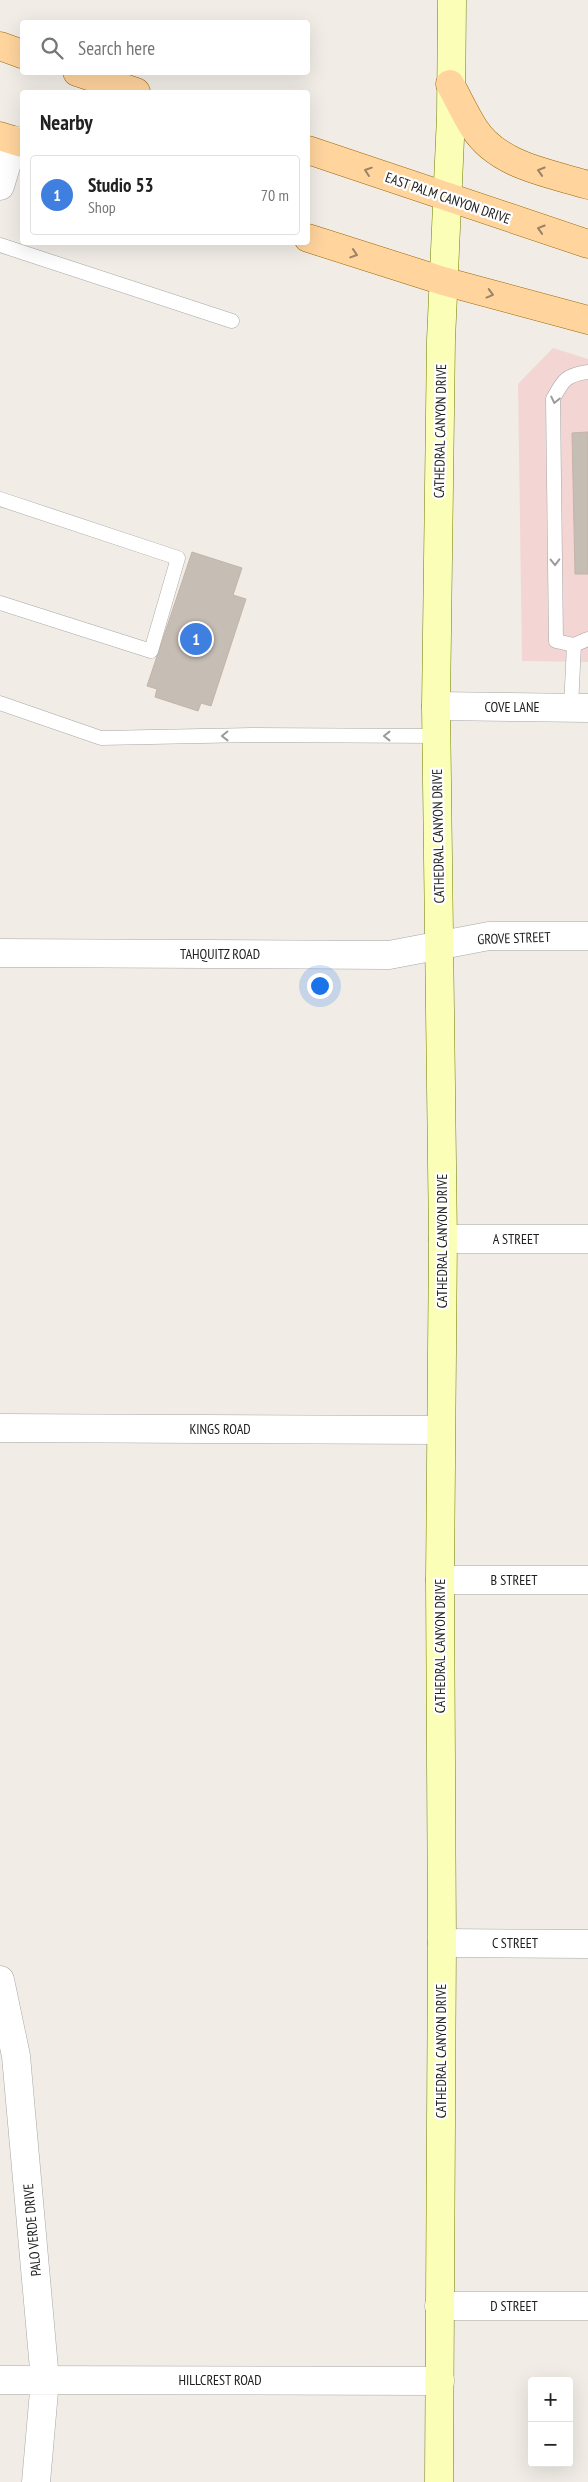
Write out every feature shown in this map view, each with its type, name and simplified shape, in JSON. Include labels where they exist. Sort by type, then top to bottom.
[{"type":"main road","points":[[0,46],[20,53]]},
{"type":"main road","points":[[86,75],[130,90]]},
{"type":"main road","points":[[450,84],[475,130],[499,154],[525,166],[588,185]]},
{"type":"main road","name":"EAST PALM CANYON DRIVE","points":[[310,151],[588,244]]},
{"type":"main road","points":[[310,239],[443,281],[588,320]]},
{"type":"street","name":"CATHEDRAL CANYON DRIVE","points":[[439,2482],[442,1942],[440,1430],[443,1239],[436,706],[443,281],[452,116],[450,84],[452,0]]},
{"type":"street","points":[[0,186],[12,140]]},
{"type":"street","name":"COVE LANE","points":[[436,706],[579,708]]},
{"type":"street","name":"GROVE STREET","points":[[440,945],[489,936],[588,936]]},
{"type":"street","name":"TAHQUITZ ROAD","points":[[0,953],[389,955],[440,945]]},
{"type":"street","name":"A STREET","points":[[443,1239],[588,1239]]},
{"type":"street","name":"KINGS ROAD","points":[[0,1428],[440,1430]]},
{"type":"street","name":"B STREET","points":[[440,1580],[588,1580]]},
{"type":"street","name":"C STREET","points":[[442,1942],[588,1944]]},
{"type":"street","name":"PALO VERDE DRIVE","points":[[0,1980],[16,2056],[45,2380],[36,2482]]},
{"type":"street","name":"D STREET","points":[[439,2306],[588,2306]]},
{"type":"street","name":"HILLCREST ROAD","points":[[0,2380],[440,2381]]},
{"type":"lane","points":[[0,245],[232,321]]},
{"type":"lane","points":[[588,372],[572,374],[561,383],[553,399],[556,641],[574,644],[588,639]]},
{"type":"lane","points":[[0,499],[178,558],[151,652],[0,603]]},
{"type":"lane","points":[[574,644],[579,708]]},
{"type":"lane","points":[[0,703],[101,738],[252,735],[436,736]]},
{"type":"shaded area","points":[[553,348],[588,359],[588,662],[522,661],[518,384]]},
{"type":"building","points":[[588,432],[588,574],[575,574],[572,433]]},
{"type":"building","points":[[192,552],[242,568],[233,595],[246,599],[211,706],[201,703],[198,711],[155,697],[157,689],[147,686]]},
{"type":"place","name":"Studio 53","points":[[196,639]]}]
